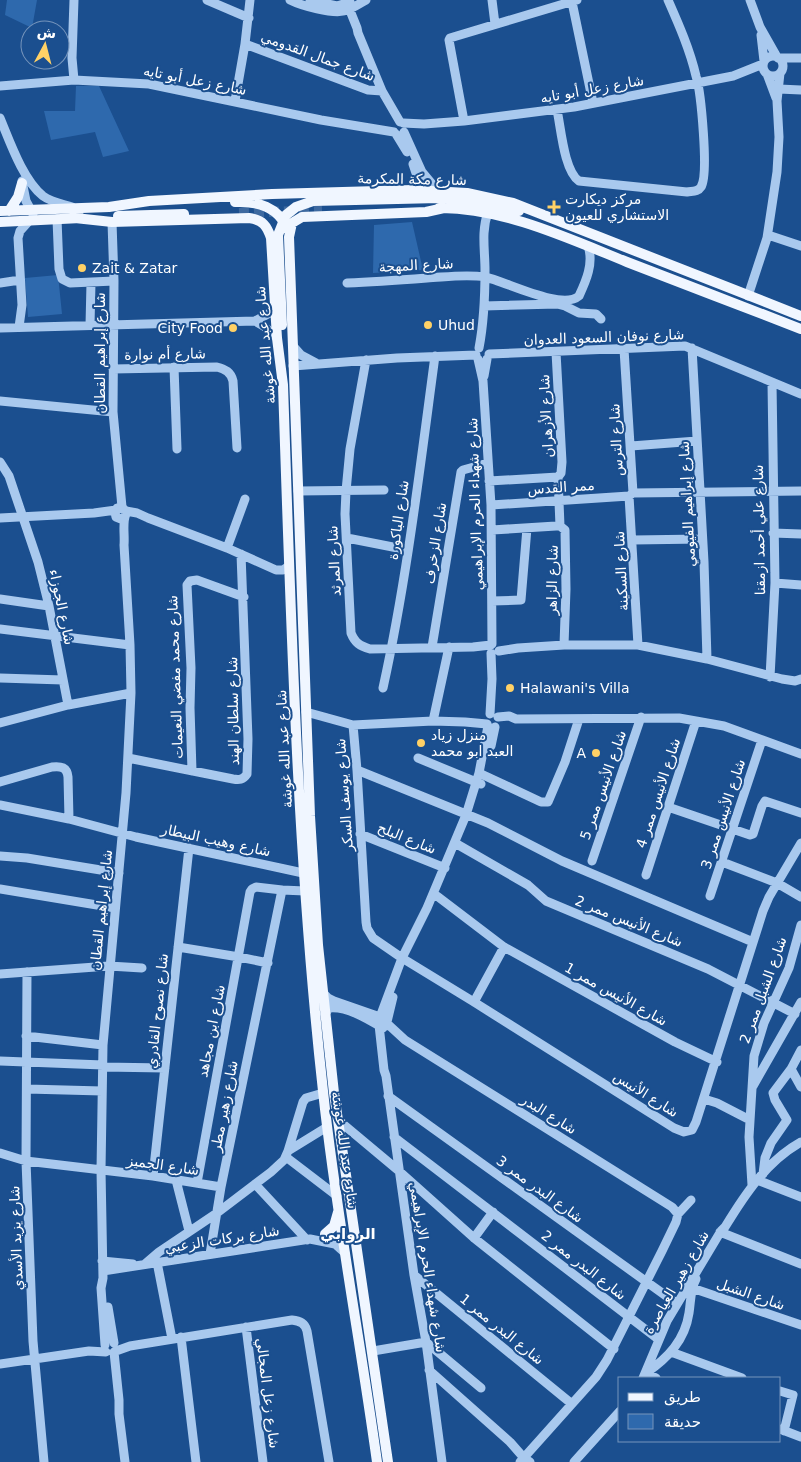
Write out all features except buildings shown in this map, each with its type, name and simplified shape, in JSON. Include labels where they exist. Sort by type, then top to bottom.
[{"type":"main road","points":[[4,211],[18,197],[22,183]]},
{"type":"main road","name":"شارع مكة المكرمة","points":[[0,222],[57,219],[75,213],[149,200],[311,192],[437,190],[467,192],[496,198],[554,219],[801,316]]},
{"type":"main road","points":[[309,217],[302,207],[304,200],[311,192]]},
{"type":"main road","points":[[283,385],[278,235],[286,215],[296,207],[313,201],[439,198],[554,219]]},
{"type":"main road","points":[[75,213],[112,222],[249,218],[252,210],[244,202]]},
{"type":"main road","points":[[109,207],[254,202],[276,213],[286,226],[289,237]]},
{"type":"main road","points":[[289,237],[290,226],[295,220],[309,217],[426,212],[444,208]]},
{"type":"main road","name":"شارع مكة المكرمة","points":[[322,210],[490,208],[508,217],[801,329]]},
{"type":"main road","name":"شارع مكة المكرمة","points":[[4,211],[30,210],[141,215],[239,212]]},
{"type":"main road","name":"شارع عبد الله غوشة","points":[[249,218],[258,219],[267,228],[270,238],[277,338],[283,385],[303,873],[323,1093],[377,1462]]},
{"type":"main road","name":"شارع عبد الله غوشة","points":[[289,237],[313,883],[325,1014],[338,1120],[388,1462]]},
{"type":"main road","points":[[272,264],[280,256],[290,261]]},
{"type":"main road","points":[[325,1234],[334,1226],[339,1209]]},
{"type":"street","points":[[74,0],[72,58],[74,80]]},
{"type":"street","points":[[207,0],[249,18]]},
{"type":"street","points":[[291,0],[329,11],[366,0]]},
{"type":"street","points":[[310,0],[347,6]]},
{"type":"street","points":[[492,0],[495,24]]},
{"type":"street","points":[[558,110],[568,164],[573,176],[579,181],[694,191],[701,187],[704,166],[698,83],[684,38],[668,0]]},
{"type":"street","points":[[748,296],[768,235],[778,153],[777,101],[782,63],[760,27],[750,0]]},
{"type":"street","points":[[235,101],[251,1]]},
{"type":"street","points":[[464,121],[449,39],[575,1],[593,103]]},
{"type":"street","points":[[347,6],[416,172],[413,190]]},
{"type":"street","points":[[760,27],[763,69],[767,74],[777,101]]},
{"type":"street","name":"شارع جمال القدومي","points":[[245,44],[368,90],[382,91]]},
{"type":"street","points":[[764,62],[770,57],[801,59]]},
{"type":"street","points":[[767,74],[774,76],[801,59]]},
{"type":"street","name":"شارع زعل أبو تايه","points":[[733,76],[764,62]]},
{"type":"street","name":"شارع زعل أبو تايه","points":[[0,86],[74,80],[149,84],[322,120],[374,128],[415,129],[424,124],[558,110],[733,76],[767,74]]},
{"type":"street","name":"شارع زعل أبو تايه","points":[[0,81],[10,84]]},
{"type":"street","points":[[779,89],[801,90]]},
{"type":"street","points":[[0,118],[18,162],[30,210],[41,220]]},
{"type":"street","points":[[399,128],[422,172],[437,190]]},
{"type":"street","points":[[18,162],[43,196],[75,213]]},
{"type":"street","name":"شارع شهداء الحرم الإبراهيمي","points":[[404,960],[437,896],[469,816],[480,778],[492,720],[494,649],[492,530],[482,354],[485,277],[483,235],[490,208]]},
{"type":"street","points":[[57,219],[62,279],[70,284],[114,281]]},
{"type":"street","points":[[19,327],[22,305],[18,238],[20,232],[29,221]]},
{"type":"street","name":"شارع إبراهيم القطان","points":[[112,222],[114,281],[113,412],[124,545],[131,693],[119,873],[103,1045],[101,1170],[103,1274],[101,1288],[120,1400],[119,1414],[125,1462]]},
{"type":"street","points":[[768,235],[801,246]]},
{"type":"street","points":[[485,277],[525,292],[573,300],[581,294],[591,262],[588,246]]},
{"type":"street","name":"شارع المهجة","points":[[348,283],[485,277]]},
{"type":"street","points":[[0,283],[20,280]]},
{"type":"street","points":[[90,283],[90,325]]},
{"type":"street","points":[[524,304],[525,292]]},
{"type":"street","points":[[484,306],[561,304],[579,313],[596,314],[601,319]]},
{"type":"street","points":[[0,328],[255,321],[275,310]]},
{"type":"street","points":[[255,321],[277,338]]},
{"type":"street","points":[[293,346],[301,355],[316,363]]},
{"type":"street","name":"شارع نوفان السعود العدوان","points":[[293,366],[435,356],[677,346],[692,348],[801,394]]},
{"type":"street","name":"شارع إبراهيم الفيومي","points":[[692,348],[704,562],[707,659]]},
{"type":"street","name":"شارع الترس","points":[[624,349],[631,446],[631,495],[801,491]]},
{"type":"street","name":"شارع الأزهران","points":[[556,352],[562,462],[561,473],[558,477],[560,526]]},
{"type":"street","name":"شارع الباكورة","points":[[382,688],[391,649],[408,550],[435,356]]},
{"type":"street","name":"شارع المرثد","points":[[366,360],[350,449],[345,514],[351,633],[354,640],[363,647],[370,649],[432,647],[494,649],[564,645],[638,645],[707,659],[790,681],[801,679]]},
{"type":"street","points":[[174,367],[177,449]]},
{"type":"street","name":"شارع أم نوارة","points":[[113,369],[224,368],[232,376],[237,448]]},
{"type":"street","name":"شارع علي أحمد ازمقنا","points":[[770,676],[775,583],[772,493],[772,383]]},
{"type":"street","points":[[0,401],[113,412]]},
{"type":"street","points":[[631,446],[697,441]]},
{"type":"street","name":"شارع الجوزاء","points":[[0,462],[9,476],[38,562],[49,606],[68,705]]},
{"type":"street","name":"شارع الزخرف","points":[[432,647],[461,472],[468,468],[488,463]]},
{"type":"street","name":"شارع الأزهران","points":[[489,482],[558,477]]},
{"type":"street","points":[[298,490],[384,490]]},
{"type":"street","name":"ممر القدس","points":[[491,505],[631,495]]},
{"type":"street","name":"شارع السكينة","points":[[631,495],[638,645]]},
{"type":"street","points":[[228,548],[245,499]]},
{"type":"street","points":[[0,518],[121,513],[148,518],[228,548],[276,570],[283,570],[290,566]]},
{"type":"street","name":"شارع الزاهر","points":[[492,530],[560,526],[565,530],[564,645]]},
{"type":"street","points":[[492,601],[521,600],[527,528]]},
{"type":"street","points":[[773,533],[801,534]]},
{"type":"street","points":[[347,538],[408,550]]},
{"type":"street","points":[[633,540],[702,539]]},
{"type":"street","name":"شارع سلطان الهند","points":[[128,758],[192,772],[240,780],[245,778],[247,774],[248,739],[241,554]]},
{"type":"street","name":"شارع محمد مفضي النعيمات","points":[[192,772],[191,668],[187,585],[190,581],[197,580],[244,597]]},
{"type":"street","points":[[775,583],[801,585]]},
{"type":"street","points":[[0,599],[49,606]]},
{"type":"street","points":[[0,629],[130,645]]},
{"type":"street","points":[[433,721],[449,647]]},
{"type":"street","points":[[0,678],[63,680]]},
{"type":"street","points":[[0,723],[68,705],[131,693]]},
{"type":"street","points":[[306,712],[353,725]]},
{"type":"street","name":"شارع الأنيس ممر 5","points":[[592,861],[641,717]]},
{"type":"street","points":[[492,720],[679,718],[724,726],[801,754]]},
{"type":"street","points":[[418,758],[480,778],[541,802],[548,802],[565,762],[579,719]]},
{"type":"street","name":"شارع يوسف السكر","points":[[404,960],[373,938],[367,928],[353,725],[492,720]]},
{"type":"street","name":"شارع الأنيس ممر 4","points":[[646,875],[696,721]]},
{"type":"street","name":"شارع الأنيس ممر 3","points":[[710,896],[762,740]]},
{"type":"street","points":[[0,782],[52,767],[60,766],[64,768],[68,771],[68,819]]},
{"type":"street","points":[[357,770],[488,823],[562,861],[753,942]]},
{"type":"street","points":[[668,807],[748,835],[753,834],[765,801],[801,813]]},
{"type":"street","name":"شارع وهيب البيطار","points":[[0,805],[303,873]]},
{"type":"street","name":"شارع البلح","points":[[360,834],[445,868]]},
{"type":"street","name":"شارع الأنيس","points":[[404,960],[680,1131],[688,1132],[694,1126],[704,1099],[763,911],[801,843]]},
{"type":"street","name":"شارع شهداء الحرم الإبراهيمي","points":[[442,1462],[426,1342],[414,1275],[384,1070],[383,1023],[404,960],[457,844]]},
{"type":"street","name":"شارع الأنيس ممر 2","points":[[457,844],[528,885],[546,901],[708,969],[775,1002],[794,1014]]},
{"type":"street","name":"شارع نصوح القادري","points":[[153,1176],[189,848]]},
{"type":"street","points":[[0,856],[14,856],[119,873]]},
{"type":"street","points":[[722,862],[777,883],[801,896]]},
{"type":"street","name":"شارع ابن مجاهد","points":[[197,1183],[250,892],[256,887],[282,890]]},
{"type":"street","points":[[0,889],[116,908]]},
{"type":"street","points":[[282,890],[305,891]]},
{"type":"street","name":"شارع زهير مطر","points":[[210,1254],[221,1188],[282,890]]},
{"type":"street","name":"شارع الأنيس ممر 1","points":[[437,896],[504,947],[683,1046],[716,1062]]},
{"type":"street","name":"شارع الشبل ممر 2","points":[[757,1180],[749,1146],[753,1087],[752,1066],[764,1023],[789,968],[800,932]]},
{"type":"street","points":[[178,947],[239,956],[268,963]]},
{"type":"street","points":[[474,1002],[504,947]]},
{"type":"street","points":[[0,974],[110,966],[142,968]]},
{"type":"street","name":"شارع يزيد الأسدي","points":[[27,972],[26,1160],[34,1358],[44,1462]]},
{"type":"street","points":[[323,993],[334,1001],[383,1023]]},
{"type":"street","points":[[753,1087],[801,1002]]},
{"type":"street","points":[[325,1014],[329,1008],[337,1008],[383,1023]]},
{"type":"street","name":"شارع البدر","points":[[383,1023],[401,1040],[405,1040],[672,1207],[678,1214]]},
{"type":"street","points":[[26,1036],[103,1045]]},
{"type":"street","points":[[757,1180],[773,1138],[787,1120],[773,1093],[791,1069],[801,1050]]},
{"type":"street","points":[[0,1060],[165,1068]]},
{"type":"street","points":[[791,1069],[801,1087]]},
{"type":"street","points":[[26,1089],[102,1091]]},
{"type":"street","points":[[287,1154],[303,1102],[306,1098],[323,1093]]},
{"type":"street","name":"شارع البدر ممر 3","points":[[388,1096],[676,1303]]},
{"type":"street","points":[[704,1099],[717,1103],[750,1120]]},
{"type":"street","points":[[338,1120],[474,1238],[614,1349]]},
{"type":"street","points":[[141,1265],[217,1213],[271,1172],[287,1154],[328,1127]]},
{"type":"street","name":"شارع البدر ممر 2","points":[[394,1137],[658,1339]]},
{"type":"street","points":[[801,1142],[788,1149],[757,1180],[723,1231],[801,1264]]},
{"type":"street","name":"شارع الجميز","points":[[0,1153],[26,1160],[153,1176],[221,1188]]},
{"type":"street","points":[[287,1154],[337,1196]]},
{"type":"street","points":[[176,1180],[189,1231]]},
{"type":"street","points":[[757,1180],[801,1197]]},
{"type":"street","points":[[255,1184],[309,1240]]},
{"type":"street","points":[[429,1370],[510,1442],[524,1461],[596,1377],[614,1349],[676,1222],[678,1214],[691,1200]]},
{"type":"street","points":[[474,1238],[493,1212]]},
{"type":"street","name":"شارع بركات الزعبي","points":[[103,1274],[157,1262],[309,1240],[325,1234],[355,1228]]},
{"type":"street","name":"شارع زهير العياصرة","points":[[645,1376],[658,1339],[676,1303],[723,1231]]},
{"type":"street","name":"شارع بركات الزعبي","points":[[309,1240],[335,1244],[345,1253]]},
{"type":"street","name":"شارع بركات الزعبي","points":[[102,1261],[141,1265]]},
{"type":"street","points":[[157,1262],[176,1338],[196,1462]]},
{"type":"street","name":"شارع زهير العياصرة","points":[[645,1376],[671,1352],[680,1340],[686,1326],[692,1288],[700,1268]]},
{"type":"street","name":"شارع البدر ممر 1","points":[[414,1275],[572,1404]]},
{"type":"street","name":"شارع الشبل","points":[[692,1288],[801,1325]]},
{"type":"street","points":[[0,1364],[130,1346],[292,1320],[301,1322],[306,1327],[329,1462]]},
{"type":"street","name":"شارع زعل المجالي","points":[[246,1327],[263,1462]]},
{"type":"street","points":[[373,1351],[426,1342],[480,1388]]},
{"type":"street","points":[[671,1352],[739,1377]]},
{"type":"street","points":[[781,1391],[793,1395],[782,1430],[801,1437]]},
{"type":"street","points":[[574,1462],[618,1413]]},
{"type":"green space","points":[[7,0],[37,0],[33,20],[20,20],[20,22],[5,15]]},
{"type":"green space","points":[[76,86],[99,86],[129,151],[103,157],[95,132],[51,140],[44,111],[75,111]]},
{"type":"green space","points":[[412,222],[423,270],[373,273],[374,225]]},
{"type":"green space","points":[[58,275],[62,314],[28,317],[25,278]]},
{"type":"tunnel","points":[[239,213],[322,210]]},
{"type":"place","name":"مركز ديكارت الاستشاري للعيون","points":[[554,207]]},
{"type":"place","name":"Zait & Zatar","points":[[82,268]]},
{"type":"place","name":"Uhud","points":[[428,325]]},
{"type":"place","name":"City Food","points":[[233,328]]},
{"type":"place","name":"Halawani's Villa","points":[[510,688]]},
{"type":"place","name":"منزل زياد العبد ابو محمد","points":[[421,743]]},
{"type":"place","name":"A","points":[[596,753]]},
{"type":"district","name":"الروابي","points":[[348,1234]]}]
